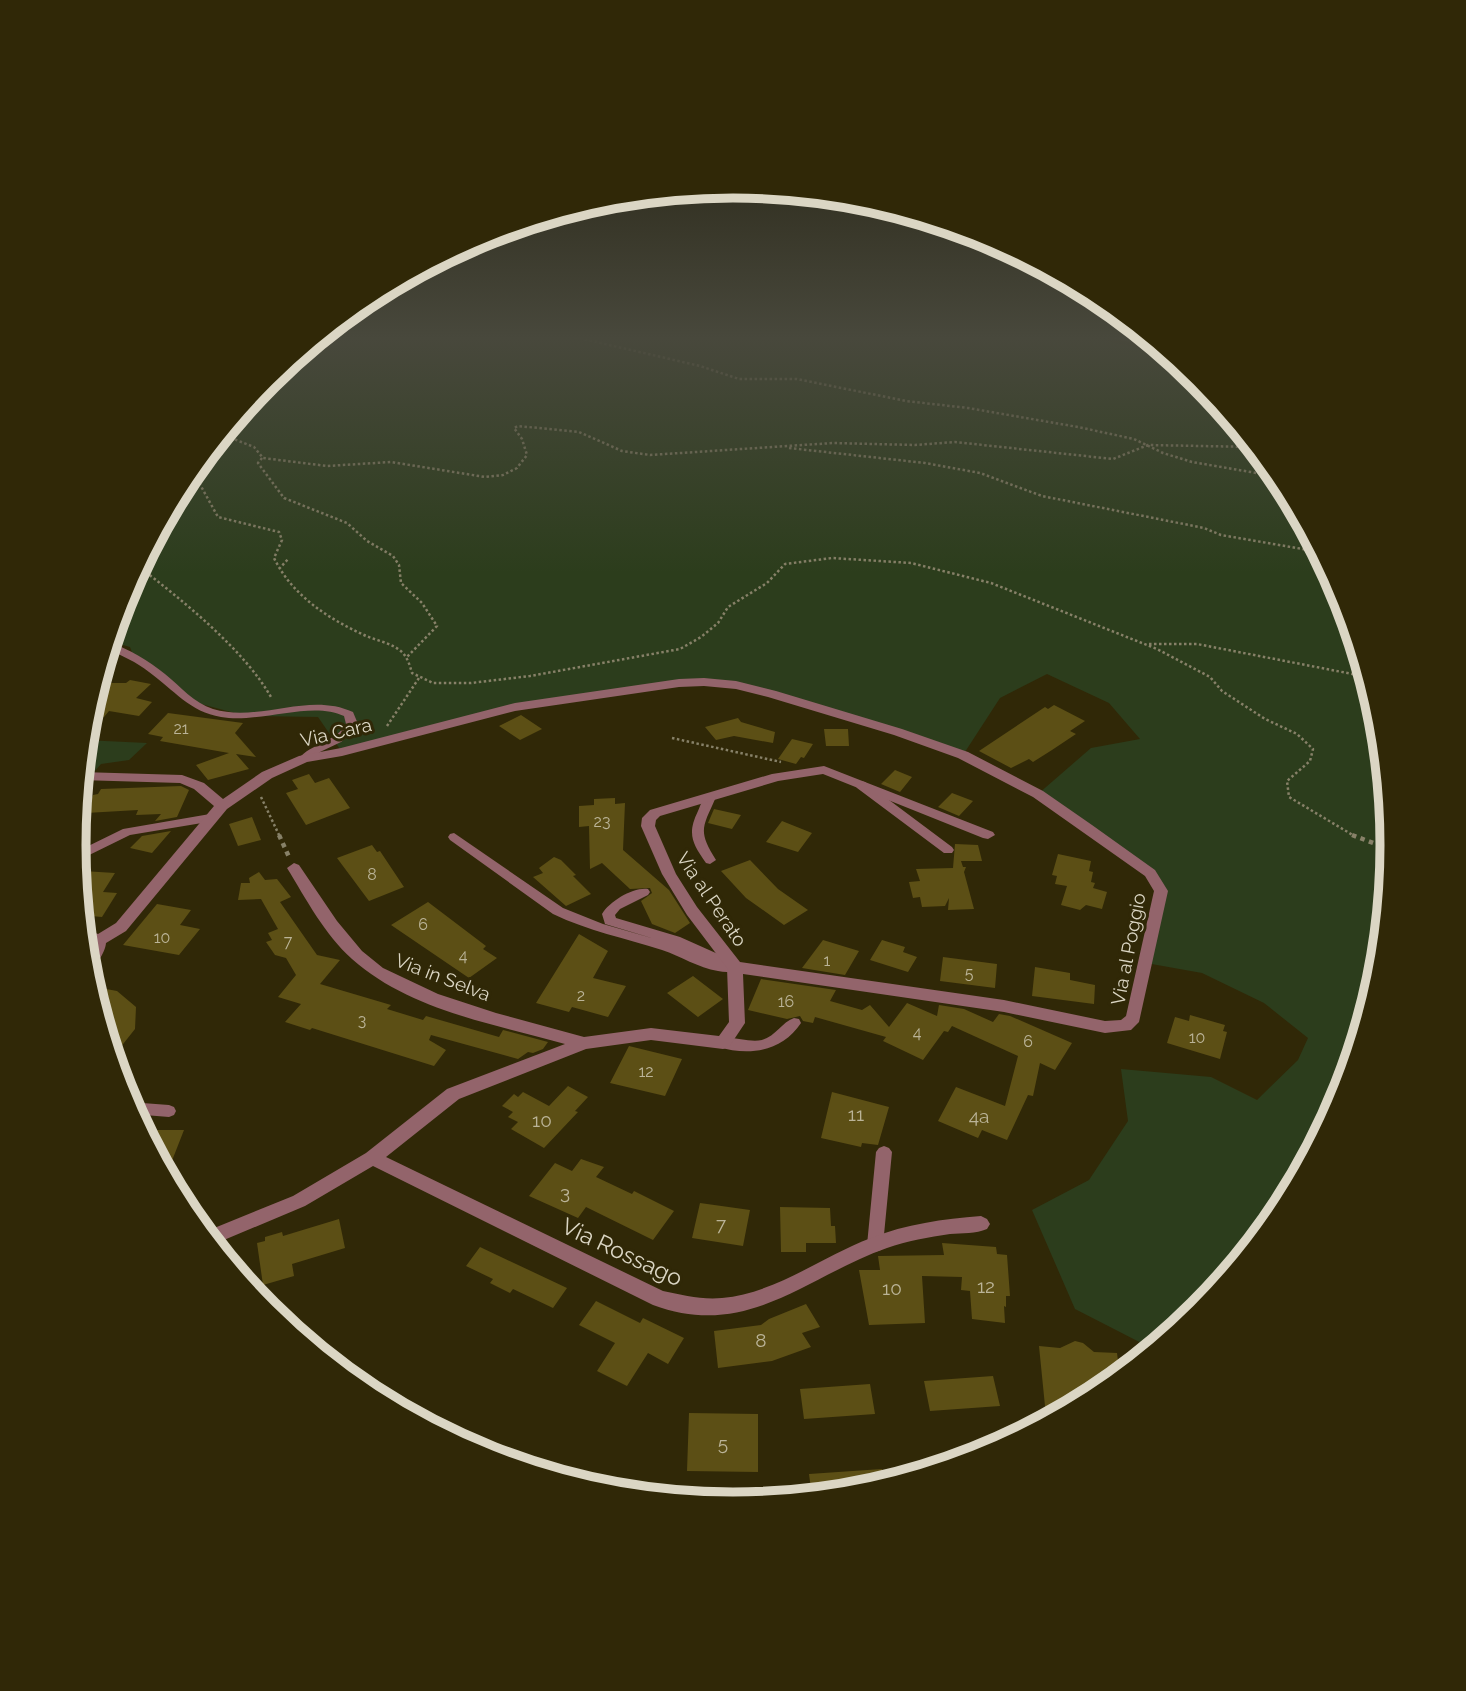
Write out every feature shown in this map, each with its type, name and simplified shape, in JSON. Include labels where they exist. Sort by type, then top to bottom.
[{"type":"street","name":"Via Cara","points":[[95,954],[99,940],[121,927],[210,818],[254,782],[304,759],[342,752],[515,707],[680,683]]},
{"type":"street","name":"Via al Poggio","points":[[680,683],[736,685],[898,732],[963,754],[1038,794],[1150,873],[1161,891],[1133,1018],[1129,1024],[1119,1027],[1085,1024],[1004,1006],[735,967]]},
{"type":"street","name":"Via al Perato","points":[[723,1043],[737,1023],[735,967],[679,890],[656,849],[648,826],[649,818],[655,813],[800,772],[829,770],[988,835]]},
{"type":"street","points":[[90,776],[182,779],[199,786],[222,806]]},
{"type":"street","name":"Via in Selva","points":[[294,868],[333,927],[357,955],[385,978],[438,1000],[584,1043]]},
{"type":"street","points":[[92,935],[99,940]]},
{"type":"street","points":[[217,1236],[299,1201],[372,1158],[453,1094],[584,1043],[651,1034],[723,1043]]},
{"type":"street","name":"Via Rossago","points":[[372,1158],[660,1299],[689,1307],[729,1307],[798,1284],[875,1245],[922,1231],[981,1224]]},
{"type":"lane","points":[[116,650],[152,669],[200,709],[239,716],[280,714],[328,706],[345,711],[352,719],[351,728],[341,738],[314,750],[304,759]]},
{"type":"lane","points":[[858,783],[948,850]]},
{"type":"lane","points":[[710,797],[695,831],[696,841],[710,860]]},
{"type":"lane","points":[[86,852],[127,832],[210,818]]},
{"type":"lane","points":[[454,837],[558,911],[575,920],[598,929],[670,948],[717,968],[735,967]]},
{"type":"lane","points":[[644,892],[615,906],[608,914],[610,921],[682,943],[735,967]]},
{"type":"lane","points":[[723,1043],[755,1047],[780,1040],[793,1023]]},
{"type":"lane","points":[[142,1109],[169,1111]]},
{"type":"lane","points":[[875,1245],[884,1152]]},
{"type":"path","points":[[1012,416],[1134,439],[1192,462],[1262,474]]},
{"type":"path","points":[[231,438],[249,444],[263,458],[326,466],[401,463],[449,473],[495,477],[522,465],[527,456],[522,439],[514,427],[584,434],[622,451],[650,455],[718,448],[832,443],[915,445],[955,442],[1114,459],[1148,445],[1243,447]]},
{"type":"path","points":[[584,434],[587,429]]},
{"type":"path","points":[[780,447],[925,463],[980,474],[1042,496],[1204,528],[1221,535],[1309,550]]},
{"type":"path","points":[[263,458],[258,463],[284,498],[347,523],[367,541],[393,556],[399,565],[401,583],[422,603],[438,626],[407,657]]},
{"type":"path","points":[[200,479],[205,485],[207,500],[218,517],[279,532],[282,540],[274,558],[279,569],[300,595],[331,617],[392,646],[407,657],[412,673],[433,683],[471,683],[530,676],[680,649],[701,637],[718,622],[728,607],[767,583],[780,567],[809,559],[894,561],[962,574],[1147,644],[1210,677],[1222,691],[1306,741],[1313,749],[1310,761],[1287,781],[1289,797],[1321,819],[1380,847]]},
{"type":"path","points":[[279,569],[289,558]]},
{"type":"path","points":[[146,572],[178,597],[260,677],[280,714]]},
{"type":"path","points":[[1147,644],[1197,644],[1357,675]]},
{"type":"path","points":[[383,727],[390,724],[419,678]]},
{"type":"path","points":[[672,738],[795,765],[800,772]]},
{"type":"path","points":[[254,782],[294,868]]},
{"type":"green space","points":[[249,416],[1217,416],[1271,486],[1314,559],[1346,637],[1368,719],[1379,803],[1379,888],[1368,972],[1346,1054],[1314,1132],[1271,1205],[1220,1272],[1191,1303],[1145,1345],[1075,1309],[1032,1210],[1089,1180],[1128,1121],[1121,1069],[1211,1077],[1257,1100],[1298,1060],[1308,1038],[1264,1003],[1202,973],[1146,963],[1158,883],[1038,794],[1091,748],[1140,739],[1109,703],[1047,674],[1000,698],[963,755],[772,694],[704,682],[515,707],[342,752],[318,717],[246,716],[186,700],[134,658],[130,647],[118,644],[152,559],[195,486]]},
{"type":"green space","points":[[94,740],[147,743],[129,760],[101,764],[89,777]]},
{"type":"building","points":[[130,680],[151,684],[136,698],[152,702],[139,716],[109,711],[104,717],[99,716],[107,683],[126,683]]},
{"type":"building","points":[[1054,705],[1085,721],[1070,731],[1076,734],[1033,762],[1029,759],[1011,768],[979,751],[1045,707],[1048,709]]},
{"type":"building","points":[[168,713],[243,723],[235,733],[256,757],[236,754],[249,769],[208,780],[196,765],[229,753],[160,741],[163,737],[148,734]]},
{"type":"building","points":[[521,715],[542,729],[520,740],[499,726]]},
{"type":"building","points":[[738,718],[741,722],[775,732],[773,743],[734,736],[716,740],[705,727]]},
{"type":"building","points":[[824,729],[848,729],[849,746],[826,746]]},
{"type":"building","points":[[792,739],[813,744],[804,758],[801,757],[796,764],[778,759]]},
{"type":"building","points":[[895,770],[912,777],[900,792],[881,784]]},
{"type":"building","points":[[309,774],[315,783],[329,778],[350,808],[306,825],[286,793],[298,789],[292,780]]},
{"type":"building","points":[[181,786],[189,790],[177,817],[155,821],[161,814],[136,815],[138,810],[87,813],[93,795],[98,794],[101,789]]},
{"type":"building","points":[[952,793],[973,801],[959,816],[938,807]]},
{"type":"building","points":[[615,798],[615,804],[625,803],[623,850],[669,890],[690,923],[675,933],[652,924],[641,901],[652,893],[650,888],[630,889],[602,863],[590,869],[589,826],[579,827],[579,806],[594,805],[594,799]]},
{"type":"building","points":[[714,809],[741,815],[732,829],[708,823]]},
{"type":"building","points":[[252,817],[261,840],[238,846],[229,824]]},
{"type":"building","points":[[782,821],[812,833],[798,852],[766,842]]},
{"type":"building","points":[[171,831],[152,853],[130,848],[142,836]]},
{"type":"building","points":[[955,844],[978,845],[982,861],[961,861],[963,867],[966,867],[964,872],[974,909],[948,910],[949,898],[945,906],[922,907],[920,897],[913,898],[909,882],[920,881],[916,869],[953,868]]},
{"type":"building","points":[[372,845],[377,852],[380,851],[404,887],[369,901],[337,858]]},
{"type":"building","points":[[1058,854],[1091,861],[1089,871],[1093,872],[1093,888],[1107,892],[1102,909],[1086,905],[1080,910],[1061,905],[1067,886],[1055,884],[1057,876],[1052,875]]},
{"type":"building","points":[[554,857],[561,860],[576,875],[573,876],[591,894],[566,906],[533,877],[543,873],[539,868]]},
{"type":"building","points":[[750,860],[778,889],[808,910],[784,925],[746,898],[721,871]]},
{"type":"building","points":[[87,871],[115,873],[103,892],[117,893],[102,917],[90,916]]},
{"type":"building","points":[[259,872],[265,880],[277,879],[291,897],[280,902],[317,955],[340,960],[320,984],[391,1005],[387,1009],[423,1020],[426,1016],[499,1037],[503,1030],[548,1042],[543,1049],[528,1052],[518,1059],[431,1035],[429,1040],[446,1050],[434,1066],[285,1022],[301,1004],[278,997],[296,975],[286,958],[275,955],[266,942],[272,940],[268,933],[278,929],[261,899],[238,900],[241,883],[250,883],[249,878]]},
{"type":"building","points":[[428,902],[486,946],[483,949],[497,958],[469,978],[391,925]]},
{"type":"building","points":[[157,904],[191,910],[180,925],[200,929],[179,955],[123,945]]},
{"type":"building","points":[[579,934],[608,951],[593,978],[626,986],[608,1017],[572,1007],[569,1012],[536,1003]]},
{"type":"building","points":[[823,940],[859,951],[845,975],[802,968]]},
{"type":"building","points":[[882,940],[905,947],[903,952],[917,957],[908,972],[870,960]]},
{"type":"building","points":[[943,957],[997,964],[995,988],[940,981]]},
{"type":"building","points":[[1035,967],[1070,973],[1070,980],[1095,985],[1094,1004],[1032,996]]},
{"type":"building","points":[[693,976],[723,999],[698,1017],[667,993]]},
{"type":"building","points":[[761,979],[836,990],[830,1001],[862,1010],[870,1005],[889,1027],[907,1003],[937,1016],[939,1005],[964,1009],[993,1022],[999,1014],[1010,1016],[1072,1043],[1055,1070],[1040,1063],[1033,1096],[1028,1095],[1007,1140],[982,1130],[978,1138],[938,1121],[956,1087],[1005,1106],[1018,1056],[952,1026],[948,1032],[944,1031],[923,1060],[883,1041],[886,1037],[815,1017],[813,1023],[803,1021],[800,1016],[787,1019],[748,1010]]},
{"type":"building","points":[[102,988],[117,991],[136,1007],[135,1029],[119,1050]]},
{"type":"building","points":[[1190,1015],[1225,1025],[1223,1031],[1227,1032],[1220,1059],[1167,1043],[1175,1017],[1189,1021]]},
{"type":"building","points":[[629,1046],[682,1059],[665,1096],[610,1083]]},
{"type":"building","points":[[568,1086],[588,1097],[575,1111],[578,1112],[544,1148],[511,1129],[518,1122],[508,1117],[513,1112],[502,1106],[514,1094],[518,1097],[523,1092],[549,1106]]},
{"type":"building","points":[[832,1092],[889,1107],[878,1145],[862,1143],[861,1147],[821,1138]]},
{"type":"building","points":[[151,1130],[184,1130],[170,1166]]},
{"type":"building","points":[[581,1159],[604,1167],[596,1177],[632,1194],[634,1191],[674,1211],[653,1240],[586,1207],[578,1218],[529,1196],[555,1163],[572,1171]]},
{"type":"building","points":[[700,1203],[750,1210],[743,1246],[692,1238]]},
{"type":"building","points":[[780,1207],[830,1208],[836,1243],[806,1243],[806,1252],[781,1252]]},
{"type":"building","points":[[339,1219],[345,1248],[292,1264],[294,1276],[263,1285],[257,1243],[265,1241],[265,1237],[282,1232],[283,1236]]},
{"type":"building","points":[[942,1243],[996,1247],[997,1254],[1007,1255],[1010,1296],[1006,1296],[1006,1307],[1004,1306],[1005,1323],[972,1319],[970,1291],[961,1290],[962,1277],[922,1276],[925,1323],[869,1325],[859,1270],[880,1270],[878,1256],[944,1255]]},
{"type":"building","points":[[480,1247],[567,1288],[553,1308],[513,1289],[510,1293],[490,1283],[493,1279],[466,1266]]},
{"type":"building","points":[[596,1301],[640,1323],[643,1318],[684,1338],[668,1364],[648,1353],[627,1386],[597,1371],[615,1343],[579,1325]]},
{"type":"building","points":[[806,1304],[820,1327],[802,1333],[811,1347],[772,1361],[718,1368],[714,1331],[761,1325]]},
{"type":"building","points":[[1075,1341],[1083,1343],[1094,1352],[1117,1353],[1119,1365],[1046,1412],[1039,1346],[1060,1348]]},
{"type":"building","points":[[993,1376],[1000,1406],[930,1411],[924,1381]]},
{"type":"building","points":[[870,1384],[875,1414],[804,1419],[800,1389]]},
{"type":"building","points":[[689,1413],[758,1414],[758,1472],[687,1471]]},
{"type":"building","points":[[882,1469],[883,1475],[811,1488],[809,1474]]}]
